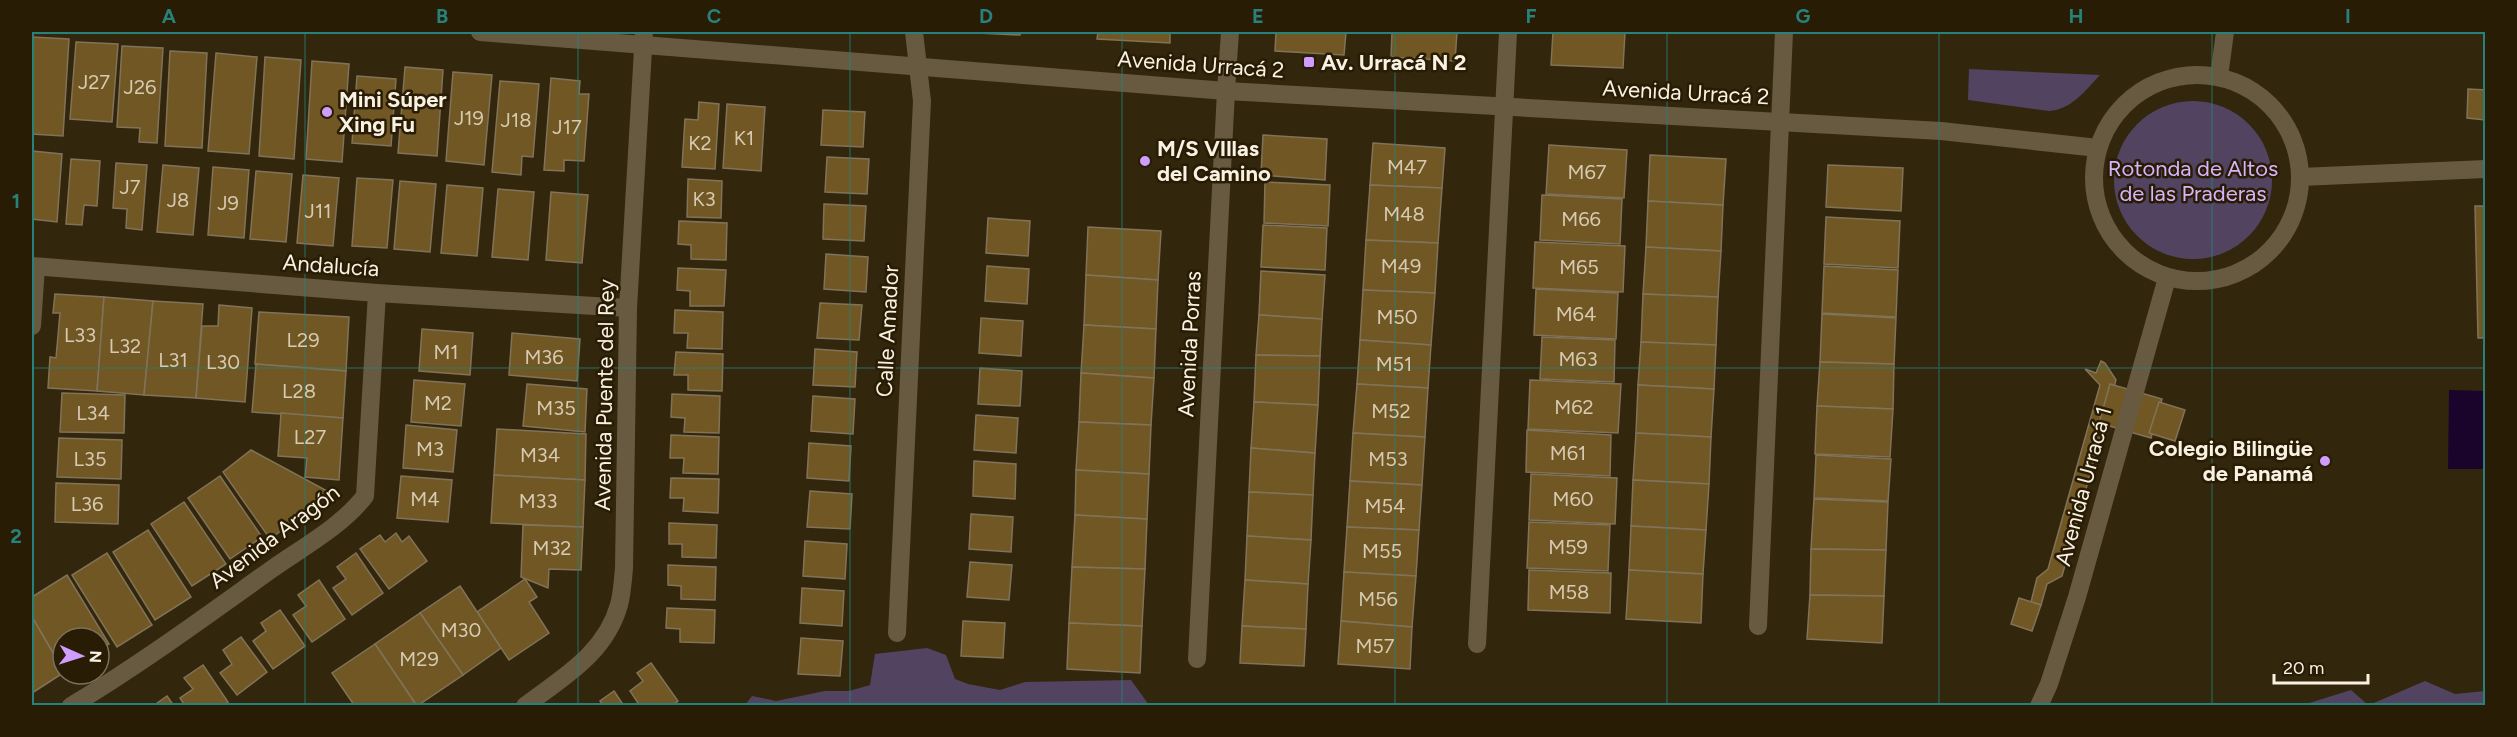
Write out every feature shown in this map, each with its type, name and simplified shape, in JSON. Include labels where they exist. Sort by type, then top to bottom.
[{"type":"street","name":"Avenida Urracá 2","points":[[480,32],[643,38],[916,67],[1226,91],[1779,120],[1961,132],[2098,148]]},
{"type":"street","name":"Calle Amador","points":[[897,633],[922,100],[916,67],[914,32]]},
{"type":"street","name":"Avenida Porras","points":[[1197,659],[1230,32]]},
{"type":"street","points":[[1478,644],[1508,32]]},
{"type":"street","points":[[1758,626],[1784,32]]},
{"type":"street","points":[[2219,77],[2225,32]]},
{"type":"street","name":"Avenida Puente del Rey","points":[[525,705],[583,664],[605,636],[619,605],[624,568],[628,308],[643,38]]},
{"type":"street","points":[[2189,75],[2219,77],[2245,87],[2268,103],[2285,125],[2296,151],[2300,177],[2294,211],[2280,240],[2257,262],[2229,277],[2198,282],[2167,278],[2138,263],[2114,241],[2099,212],[2094,181],[2098,148],[2111,120],[2132,98],[2159,82],[2189,75]]},
{"type":"street","points":[[2300,177],[2486,169]]},
{"type":"street","points":[[32,326],[34,267]]},
{"type":"street","name":"Andalucía","points":[[34,267],[377,293],[628,308]]},
{"type":"street","name":"Avenida Urracá 1","points":[[2039,705],[2049,684],[2078,597],[2167,278]]},
{"type":"street","name":"Avenida Aragón","points":[[71,705],[128,672],[357,507],[365,496],[377,293]]},
{"type":"green space","points":[[1969,69],[2100,75],[2084,93],[2071,103],[2049,111],[1968,100]]},
{"type":"green space","name":"Rotonda de Altos de las Praderas","points":[[2193,101],[2208,102],[2223,107],[2237,114],[2249,124],[2259,136],[2266,150],[2271,165],[2271,195],[2266,210],[2259,224],[2249,236],[2237,246],[2223,253],[2208,258],[2193,259],[2178,258],[2163,253],[2149,246],[2137,236],[2127,224],[2120,210],[2115,195],[2114,180],[2115,165],[2120,150],[2127,136],[2137,124],[2149,114],[2163,107],[2178,102]]},
{"type":"green space","points":[[927,648],[946,655],[955,679],[968,684],[1000,690],[1025,682],[1131,680],[1149,705],[745,705],[752,696],[776,701],[825,691],[849,691],[870,685],[875,654]]},
{"type":"green space","points":[[2425,681],[2455,694],[2485,691],[2485,705],[2369,705]]},
{"type":"green space","points":[[2351,690],[2368,705],[2303,705]]},
{"type":"shaded area","points":[[2449,390],[2485,391],[2485,469],[2448,469]]},
{"type":"building","points":[[957,32],[1020,32],[1020,35]]},
{"type":"building","points":[[1098,32],[1170,32],[1170,43],[1097,39]]},
{"type":"building","points":[[1276,32],[1346,32],[1344,55],[1275,51]]},
{"type":"building","points":[[1392,32],[1457,32],[1455,61],[1391,57]]},
{"type":"building","points":[[1553,32],[1625,32],[1623,68],[1551,65]]},
{"type":"building","points":[[32,37],[69,39],[63,136],[32,134]]},
{"type":"building","points":[[76,42],[118,44],[112,122],[70,119]]},
{"type":"building","points":[[122,46],[163,48],[157,143],[139,142],[140,128],[117,127]]},
{"type":"building","points":[[170,51],[207,53],[202,148],[165,146]]},
{"type":"building","points":[[216,53],[257,57],[249,154],[208,151]]},
{"type":"building","points":[[265,57],[301,60],[294,159],[259,156]]},
{"type":"building","name":"Mini Súper Xing Fu","points":[[312,61],[349,64],[342,162],[306,159]]},
{"type":"building","points":[[405,67],[443,70],[437,156],[398,153]]},
{"type":"building","points":[[453,72],[492,75],[484,165],[446,161]]},
{"type":"building","points":[[357,76],[396,79],[391,146],[352,143]]},
{"type":"building","points":[[551,78],[580,81],[579,94],[589,94],[584,161],[564,160],[564,171],[544,170]]},
{"type":"building","points":[[500,81],[539,84],[533,157],[522,156],[521,175],[492,172]]},
{"type":"building","points":[[2468,89],[2486,90],[2485,120],[2467,118]]},
{"type":"building","points":[[699,102],[719,104],[715,169],[682,167],[685,119],[698,120]]},
{"type":"building","points":[[727,104],[765,107],[761,171],[723,168]]},
{"type":"building","points":[[823,110],[865,112],[863,147],[821,145]]},
{"type":"building","points":[[1263,135],[1327,139],[1325,180],[1261,175]]},
{"type":"building","points":[[1373,143],[1445,148],[1442,188],[1370,185]]},
{"type":"building","points":[[1549,145],[1627,150],[1624,198],[1546,194]]},
{"type":"building","points":[[32,151],[62,154],[57,222],[32,219]]},
{"type":"building","points":[[1650,155],[1726,159],[1723,205],[1648,201]]},
{"type":"building","points":[[827,157],[869,159],[867,194],[825,192]]},
{"type":"building","points":[[71,159],[100,161],[97,206],[84,205],[82,225],[66,224]]},
{"type":"building","points":[[116,163],[147,165],[142,230],[126,228],[127,209],[113,208]]},
{"type":"building","points":[[163,165],[199,168],[193,235],[157,232]]},
{"type":"building","points":[[1828,165],[1903,168],[1901,211],[1826,207]]},
{"type":"building","points":[[213,167],[249,170],[244,238],[208,235]]},
{"type":"building","points":[[256,171],[292,174],[286,242],[250,239]]},
{"type":"building","points":[[303,175],[339,178],[333,246],[297,243]]},
{"type":"building","points":[[357,178],[393,180],[387,248],[352,246]]},
{"type":"building","points":[[688,179],[722,181],[721,218],[687,217]]},
{"type":"building","points":[[400,181],[436,184],[430,252],[394,249]]},
{"type":"building","points":[[1265,182],[1330,185],[1328,226],[1264,223]]},
{"type":"building","points":[[447,185],[483,188],[477,256],[441,253]]},
{"type":"building","points":[[1370,185],[1442,188],[1438,243],[1366,240]]},
{"type":"building","points":[[498,189],[534,192],[528,260],[492,257]]},
{"type":"building","points":[[551,192],[588,195],[582,263],[546,260]]},
{"type":"building","points":[[1542,195],[1622,199],[1620,244],[1540,240]]},
{"type":"building","points":[[1648,201],[1723,205],[1721,251],[1646,247]]},
{"type":"building","points":[[824,204],[866,206],[864,241],[823,239]]},
{"type":"building","points":[[2475,206],[2486,206],[2486,338],[2478,338]]},
{"type":"building","points":[[1826,217],[1900,221],[1898,268],[1824,264]]},
{"type":"building","points":[[988,218],[1030,221],[1028,256],[986,253]]},
{"type":"building","points":[[679,221],[727,223],[726,260],[691,259],[691,245],[678,244]]},
{"type":"building","points":[[1263,225],[1327,228],[1325,270],[1261,267]]},
{"type":"building","points":[[1088,227],[1161,231],[1158,280],[1086,275]]},
{"type":"building","points":[[1366,240],[1438,243],[1435,293],[1363,290]]},
{"type":"building","points":[[1535,242],[1625,246],[1623,292],[1533,288]]},
{"type":"building","points":[[1646,247],[1721,251],[1718,297],[1643,294]]},
{"type":"building","points":[[826,254],[868,257],[866,292],[824,289]]},
{"type":"building","points":[[987,266],[1029,269],[1027,304],[985,301]]},
{"type":"building","points":[[1824,266],[1898,270],[1896,317],[1822,313]]},
{"type":"building","points":[[678,268],[726,270],[724,306],[690,306],[690,291],[677,290]]},
{"type":"building","points":[[1261,271],[1325,275],[1322,319],[1259,315]]},
{"type":"building","points":[[1086,275],[1158,280],[1156,329],[1084,325]]},
{"type":"building","points":[[1536,289],[1618,293],[1616,339],[1534,335]]},
{"type":"building","points":[[1363,290],[1435,293],[1431,345],[1360,340]]},
{"type":"building","points":[[55,294],[104,297],[97,391],[48,388],[50,357],[56,358],[60,313],[53,313]]},
{"type":"building","points":[[1643,294],[1718,297],[1716,345],[1641,342]]},
{"type":"building","points":[[104,297],[153,301],[144,395],[97,391]]},
{"type":"building","points":[[153,301],[203,304],[196,398],[144,395]]},
{"type":"building","points":[[820,303],[862,305],[859,340],[817,338]]},
{"type":"building","points":[[219,305],[252,308],[245,402],[196,398],[202,326],[218,326]]},
{"type":"building","points":[[675,310],[723,312],[722,349],[687,348],[688,333],[674,333]]},
{"type":"building","points":[[259,312],[349,317],[346,371],[255,364]]},
{"type":"building","points":[[1822,314],[1896,318],[1894,364],[1820,362]]},
{"type":"building","points":[[1259,315],[1322,319],[1320,356],[1256,355]]},
{"type":"building","points":[[981,318],[1023,321],[1021,356],[979,353]]},
{"type":"building","points":[[1084,325],[1156,329],[1154,378],[1081,373]]},
{"type":"building","points":[[422,329],[473,333],[470,375],[419,371]]},
{"type":"building","points":[[512,333],[580,339],[577,381],[509,375]]},
{"type":"building","points":[[1542,337],[1615,340],[1614,382],[1540,379]]},
{"type":"building","points":[[1360,340],[1431,345],[1428,388],[1357,384]]},
{"type":"building","points":[[1641,342],[1716,345],[1714,389],[1638,385]]},
{"type":"building","points":[[815,349],[857,352],[855,387],[813,385]]},
{"type":"building","points":[[676,352],[723,354],[722,391],[688,390],[688,375],[674,375]]},
{"type":"building","points":[[1256,355],[1320,356],[1318,405],[1254,402]]},
{"type":"building","points":[[2101,361],[2105,363],[2116,380],[2062,576],[2047,584],[2041,605],[2031,602],[2037,578],[2048,569],[2100,385],[2085,369],[2096,373]]},
{"type":"building","points":[[1820,362],[1894,364],[1893,409],[1817,406]]},
{"type":"building","points":[[256,364],[346,371],[343,418],[252,412]]},
{"type":"building","points":[[980,368],[1022,371],[1020,406],[978,404]]},
{"type":"building","points":[[1081,373],[1154,378],[1151,425],[1079,422]]},
{"type":"building","points":[[414,380],[465,384],[461,426],[411,422]]},
{"type":"building","points":[[1530,380],[1621,384],[1618,433],[1528,429]]},
{"type":"building","points":[[527,384],[587,389],[585,432],[523,426]]},
{"type":"building","points":[[1357,384],[1428,388],[1425,437],[1353,433]]},
{"type":"building","points":[[2110,384],[2162,399],[2151,438],[2099,423]]},
{"type":"building","points":[[1638,385],[1714,389],[1711,437],[1636,433]]},
{"type":"building","points":[[62,393],[125,395],[124,433],[60,432]]},
{"type":"building","points":[[672,394],[720,396],[719,433],[684,432],[685,418],[671,417]]},
{"type":"building","points":[[813,396],[855,399],[853,434],[811,431]]},
{"type":"building","points":[[1254,402],[1318,405],[1315,453],[1251,448]]},
{"type":"building","points":[[2159,402],[2185,410],[2175,441],[2149,433]]},
{"type":"building","points":[[1817,406],[1893,409],[1890,457],[1815,454]]},
{"type":"building","points":[[281,413],[343,418],[339,480],[305,477],[307,458],[278,456]]},
{"type":"building","points":[[976,415],[1018,418],[1016,453],[974,450]]},
{"type":"building","points":[[1079,422],[1151,425],[1149,474],[1076,470]]},
{"type":"building","points":[[406,425],[457,430],[453,472],[403,468]]},
{"type":"building","points":[[497,429],[586,434],[585,480],[494,475]]},
{"type":"building","points":[[1527,430],[1611,435],[1610,476],[1526,472]]},
{"type":"building","points":[[1353,433],[1425,437],[1422,485],[1350,481]]},
{"type":"building","points":[[1636,433],[1711,437],[1709,484],[1633,480]]},
{"type":"building","points":[[671,435],[719,437],[718,474],[683,473],[684,458],[670,458]]},
{"type":"building","points":[[59,438],[122,440],[121,479],[57,477]]},
{"type":"building","points":[[809,443],[851,446],[849,481],[807,478]]},
{"type":"building","points":[[1251,448],[1315,453],[1313,495],[1249,492]]},
{"type":"building","points":[[251,450],[331,493],[270,539],[223,472]]},
{"type":"building","points":[[1816,455],[1891,459],[1888,501],[1814,498]]},
{"type":"building","points":[[974,461],[1016,464],[1015,499],[973,496]]},
{"type":"building","points":[[1076,470],[1149,474],[1147,519],[1075,515]]},
{"type":"building","points":[[1531,474],[1617,478],[1615,524],[1529,520]]},
{"type":"building","points":[[494,475],[585,480],[583,527],[491,523]]},
{"type":"building","points":[[220,476],[262,537],[230,559],[188,498]]},
{"type":"building","points":[[401,476],[452,480],[448,522],[397,518]]},
{"type":"building","points":[[671,478],[719,479],[718,513],[683,511],[684,498],[670,498]]},
{"type":"building","points":[[1633,480],[1709,484],[1706,530],[1631,526]]},
{"type":"building","points":[[1350,481],[1422,485],[1419,530],[1347,527]]},
{"type":"building","points":[[56,483],[119,485],[118,524],[55,522]]},
{"type":"building","points":[[810,491],[852,494],[850,529],[807,527]]},
{"type":"building","points":[[1249,492],[1313,495],[1311,540],[1247,536]]},
{"type":"building","points":[[1814,499],[1888,502],[1886,550],[1811,549]]},
{"type":"building","points":[[184,502],[226,564],[192,586],[151,524]]},
{"type":"building","points":[[971,514],[1013,517],[1011,552],[969,549]]},
{"type":"building","points":[[1075,515],[1147,519],[1145,569],[1072,567]]},
{"type":"building","points":[[1529,522],[1610,525],[1608,571],[1527,568]]},
{"type":"building","points":[[669,523],[717,525],[716,558],[682,557],[682,544],[669,544]]},
{"type":"building","points":[[523,525],[583,527],[581,570],[549,569],[548,588],[521,577]]},
{"type":"building","points":[[1631,526],[1706,530],[1703,574],[1629,570]]},
{"type":"building","points":[[1347,527],[1419,530],[1416,576],[1344,572]]},
{"type":"building","points":[[148,530],[191,597],[155,620],[113,552]]},
{"type":"building","points":[[396,533],[402,542],[409,536],[427,561],[389,589],[360,549],[380,535],[385,542]]},
{"type":"building","points":[[1247,536],[1311,540],[1308,584],[1245,580]]},
{"type":"building","points":[[805,541],[847,544],[845,579],[803,576]]},
{"type":"building","points":[[1811,549],[1886,550],[1884,596],[1810,595]]},
{"type":"building","points":[[107,553],[152,625],[117,647],[111,637],[111,626],[104,626],[72,575]]},
{"type":"building","points":[[356,553],[383,593],[352,615],[333,588],[346,579],[337,567]]},
{"type":"building","points":[[970,562],[1012,565],[1009,600],[967,597]]},
{"type":"building","points":[[668,565],[716,567],[715,600],[681,599],[681,586],[668,585]]},
{"type":"building","points":[[1072,567],[1145,569],[1142,626],[1069,623]]},
{"type":"building","points":[[1529,570],[1611,573],[1610,613],[1528,610]]},
{"type":"building","points":[[1629,570],[1703,574],[1701,623],[1626,619]]},
{"type":"building","points":[[1344,572],[1416,576],[1412,627],[1341,621]]},
{"type":"building","points":[[67,575],[98,626],[51,626],[51,649],[32,617],[32,597]]},
{"type":"building","points":[[525,579],[537,597],[529,602],[549,633],[509,660],[477,612]]},
{"type":"building","points":[[319,580],[345,619],[312,642],[293,615],[306,606],[298,595]]},
{"type":"building","points":[[1245,580],[1308,584],[1306,629],[1242,626]]},
{"type":"building","points":[[460,586],[501,648],[463,675],[420,613]]},
{"type":"building","points":[[802,588],[844,591],[842,626],[800,623]]},
{"type":"building","points":[[1810,595],[1884,596],[1882,643],[1807,639]]},
{"type":"building","points":[[2019,598],[2041,605],[2032,631],[2011,624]]},
{"type":"building","points":[[667,608],[715,610],[714,643],[680,642],[680,629],[666,628]]},
{"type":"building","points":[[280,610],[305,646],[273,669],[253,641],[266,631],[261,623]]},
{"type":"building","points":[[420,613],[463,675],[417,706],[375,644]]},
{"type":"building","points":[[32,617],[51,649],[51,681],[32,693]]},
{"type":"building","points":[[963,621],[1005,623],[1003,658],[961,656]]},
{"type":"building","points":[[1341,621],[1412,627],[1410,669],[1338,664]]},
{"type":"building","points":[[1069,623],[1142,626],[1140,673],[1067,669]]},
{"type":"building","points":[[1242,626],[1306,629],[1304,666],[1240,663]]},
{"type":"building","points":[[241,637],[267,672],[237,695],[220,673],[232,664],[223,650]]},
{"type":"building","points":[[801,638],[843,641],[840,676],[798,674]]},
{"type":"building","points":[[375,644],[417,706],[354,706],[332,673]]},
{"type":"building","points":[[651,663],[678,701],[672,706],[640,706],[630,691],[643,681],[637,673]]},
{"type":"building","points":[[203,665],[228,702],[222,706],[185,706],[180,698],[193,689],[184,678]]},
{"type":"building","points":[[614,691],[624,706],[603,706],[600,701]]},
{"type":"building","points":[[167,696],[174,706],[153,706]]},
{"type":"place","name":"Av. Urracá N 2","points":[[1309,62]]},
{"type":"place","name":"Mini Súper Xing Fu","points":[[327,112]]},
{"type":"place","name":"M/S VIllas del Camino","points":[[1145,161]]},
{"type":"place","name":"Colegio Bilingüe de Panamá","points":[[2325,461]]}]
